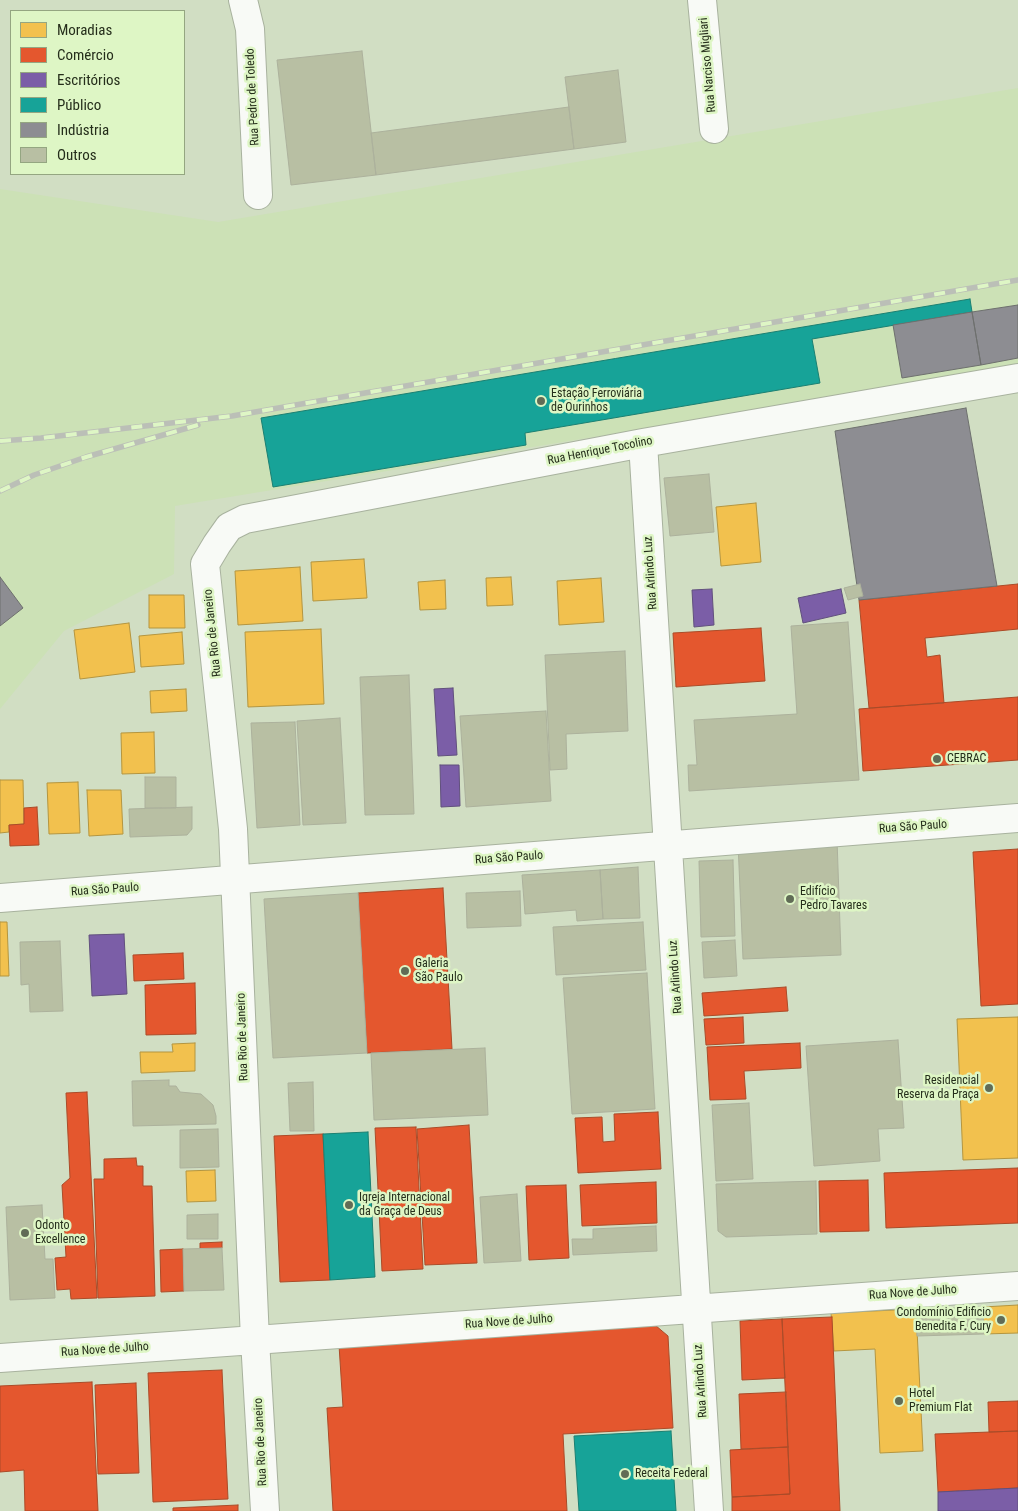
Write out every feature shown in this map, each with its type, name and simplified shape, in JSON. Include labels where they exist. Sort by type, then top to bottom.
[{"type":"street","name":"Rua Pedro de Toledo","points":[[243,0],[250,29],[258,195]]},
{"type":"street","name":"Rua Narciso Migliari","points":[[702,0],[714,129]]},
{"type":"street","name":"Rua Henrique Tocolino","points":[[205,564],[229,528],[245,519],[643,443],[1018,378]]},
{"type":"street","name":"Rua Arlindo Luz","points":[[643,443],[709,1511]]},
{"type":"street","name":"Rua Rio de Janeiro","points":[[205,564],[233,829],[255,1340],[265,1511]]},
{"type":"street","name":"Rua São Paulo","points":[[0,898],[1018,818]]},
{"type":"street","name":"Rua Nove de Julho","points":[[0,1358],[1018,1286]]},
{"type":"shaded area","points":[[1018,88],[1018,367],[175,506],[174,574],[64,631],[0,709],[0,189],[218,222]]},
{"type":"building: Moradias","points":[[756,503],[761,562],[721,566],[716,507]]},
{"type":"building: Moradias","points":[[364,559],[367,598],[313,601],[311,562]]},
{"type":"building: Moradias","points":[[300,567],[303,621],[238,625],[235,571]]},
{"type":"building: Moradias","points":[[511,577],[513,605],[487,606],[486,578]]},
{"type":"building: Moradias","points":[[601,578],[604,622],[559,625],[557,581]]},
{"type":"building: Moradias","points":[[445,580],[446,609],[420,610],[418,582]]},
{"type":"building: Moradias","points":[[149,595],[184,595],[185,628],[149,628]]},
{"type":"building: Moradias","points":[[129,623],[135,672],[80,679],[74,630]]},
{"type":"building: Moradias","points":[[321,629],[324,704],[248,707],[245,632]]},
{"type":"building: Moradias","points":[[182,632],[184,664],[141,667],[139,636]]},
{"type":"building: Moradias","points":[[186,689],[187,711],[151,713],[150,691]]},
{"type":"building: Moradias","points":[[154,732],[155,773],[122,774],[121,733]]},
{"type":"building: Moradias","points":[[0,780],[23,780],[24,824],[9,825],[9,832],[0,833]]},
{"type":"building: Moradias","points":[[78,782],[80,833],[49,834],[47,783]]},
{"type":"building: Moradias","points":[[87,790],[121,790],[123,834],[89,836]]},
{"type":"building: Moradias","points":[[0,922],[7,922],[9,976],[0,976]]},
{"type":"building: Moradias","name":"Residencial Reserva da Praça","points":[[1018,1017],[1018,1158],[963,1160],[957,1019]]},
{"type":"building: Moradias","points":[[195,1043],[195,1071],[141,1073],[140,1052],[173,1052],[172,1044]]},
{"type":"building: Moradias","points":[[215,1170],[216,1201],[187,1202],[186,1171]]},
{"type":"building: Moradias","name":"Condomínio Edificio Benedita F. Cury","points":[[1018,1305],[1018,1333],[984,1334],[983,1307]]},
{"type":"building: Moradias","name":"Hotel Premium Flat","points":[[916,1309],[923,1451],[880,1453],[875,1349],[834,1351],[831,1313]]},
{"type":"building: Comércio","points":[[1018,584],[1018,629],[925,638],[927,657],[940,655],[944,703],[869,708],[859,600]]},
{"type":"building: Comércio","points":[[761,628],[765,681],[676,687],[673,633]]},
{"type":"building: Comércio","points":[[1018,697],[1018,760],[863,771],[859,709]]},
{"type":"building: Comércio","points":[[37,807],[39,845],[10,846],[9,825],[24,824],[24,808]]},
{"type":"building: Comércio","points":[[1018,849],[1018,1004],[981,1006],[973,852]]},
{"type":"building: Comércio","name":"Galeria São Paulo","points":[[443,888],[452,1049],[367,1053],[358,893]]},
{"type":"building: Comércio","points":[[183,953],[184,979],[134,981],[133,955]]},
{"type":"building: Comércio","points":[[195,983],[196,1034],[146,1035],[145,985]]},
{"type":"building: Comércio","points":[[786,987],[788,1011],[704,1016],[702,993]]},
{"type":"building: Comércio","points":[[743,1017],[744,1043],[706,1045],[704,1019]]},
{"type":"building: Comércio","points":[[800,1043],[801,1068],[744,1071],[746,1099],[710,1100],[707,1047]]},
{"type":"building: Comércio","points":[[87,1092],[97,1298],[71,1299],[70,1289],[57,1290],[55,1258],[66,1257],[62,1185],[70,1178],[66,1093]]},
{"type":"building: Comércio","points":[[658,1112],[661,1169],[578,1173],[575,1118],[602,1117],[603,1142],[615,1141],[614,1114]]},
{"type":"building: Comércio","points":[[469,1125],[477,1263],[425,1265],[417,1129]]},
{"type":"building: Comércio","points":[[416,1127],[423,1269],[382,1271],[375,1128]]},
{"type":"building: Comércio","points":[[323,1134],[330,1280],[280,1282],[274,1136]]},
{"type":"building: Comércio","points":[[136,1158],[137,1166],[143,1166],[143,1186],[152,1186],[155,1296],[98,1298],[94,1179],[104,1179],[104,1159]]},
{"type":"building: Comércio","points":[[1018,1168],[1018,1223],[886,1228],[884,1173]]},
{"type":"building: Comércio","points":[[868,1180],[869,1231],[820,1232],[819,1181]]},
{"type":"building: Comércio","points":[[656,1182],[657,1223],[582,1226],[580,1185]]},
{"type":"building: Comércio","points":[[566,1185],[569,1258],[529,1260],[526,1186]]},
{"type":"building: Comércio","points":[[222,1242],[222,1248],[200,1249],[200,1243]]},
{"type":"building: Comércio","points":[[183,1249],[184,1291],[161,1292],[160,1250]]},
{"type":"building: Comércio","points":[[832,1317],[840,1511],[732,1511],[732,1497],[790,1494],[782,1319]]},
{"type":"building: Comércio","points":[[782,1319],[785,1378],[742,1380],[740,1321]]},
{"type":"building: Comércio","points":[[655,1325],[668,1336],[673,1428],[563,1434],[567,1511],[333,1511],[327,1408],[343,1407],[339,1345]]},
{"type":"building: Comércio","points":[[222,1370],[228,1499],[153,1502],[148,1373]]},
{"type":"building: Comércio","points":[[92,1382],[98,1511],[25,1511],[24,1470],[0,1472],[0,1386]]},
{"type":"building: Comércio","points":[[136,1383],[139,1473],[98,1474],[95,1385]]},
{"type":"building: Comércio","points":[[786,1392],[788,1447],[741,1449],[739,1394]]},
{"type":"building: Comércio","points":[[1018,1401],[1018,1431],[989,1432],[988,1402]]},
{"type":"building: Comércio","points":[[1018,1431],[1018,1488],[938,1492],[935,1434]]},
{"type":"building: Comércio","points":[[788,1447],[790,1494],[732,1497],[730,1450]]},
{"type":"building: Comércio","points":[[238,1505],[238,1511],[173,1511],[173,1508]]},
{"type":"building: Escritórios","points":[[712,589],[714,625],[694,627],[692,590]]},
{"type":"building: Escritórios","points":[[841,589],[846,613],[803,623],[798,598]]},
{"type":"building: Escritórios","points":[[453,688],[457,755],[438,756],[434,689]]},
{"type":"building: Escritórios","points":[[440,765],[459,765],[460,806],[441,807]]},
{"type":"building: Escritórios","points":[[124,934],[127,994],[92,996],[89,935]]},
{"type":"building: Escritórios","points":[[1018,1488],[1018,1511],[938,1511],[938,1492]]},
{"type":"building: Público","name":"Estação Ferroviária de Ourinhos","points":[[970,299],[972,312],[812,339],[820,383],[525,433],[526,445],[273,487],[261,418]]},
{"type":"building: Público","name":"Igreja Internacional da Graça de Deus","points":[[368,1132],[375,1277],[330,1280],[323,1134]]},
{"type":"building: Público","name":"Receita Federal","points":[[671,1431],[676,1511],[579,1511],[574,1436]]},
{"type":"building: Indústria","points":[[1018,305],[1018,358],[981,365],[972,312]]},
{"type":"building: Indústria","points":[[972,312],[981,365],[902,378],[893,325]]},
{"type":"building: Indústria","points":[[966,408],[997,586],[859,600],[835,431]]},
{"type":"building: Indústria","points":[[0,577],[23,608],[0,626]]},
{"type":"building: Outros","points":[[362,51],[376,175],[291,185],[277,60]]},
{"type":"building: Outros","points":[[618,70],[626,142],[574,149],[565,77]]},
{"type":"building: Outros","points":[[569,107],[574,149],[376,175],[371,133]]},
{"type":"building: Outros","points":[[709,474],[714,532],[670,536],[664,478]]},
{"type":"building: Outros","points":[[860,584],[863,596],[848,600],[844,588]]},
{"type":"building: Outros","points":[[848,622],[859,780],[689,791],[688,765],[697,765],[694,720],[797,714],[791,626]]},
{"type":"building: Outros","points":[[625,651],[628,731],[566,734],[567,769],[550,770],[545,655]]},
{"type":"building: Outros","points":[[409,675],[414,814],[365,815],[360,677]]},
{"type":"building: Outros","points":[[546,711],[551,801],[466,807],[460,716]]},
{"type":"building: Outros","points":[[340,718],[346,823],[303,825],[297,721]]},
{"type":"building: Outros","points":[[295,722],[300,825],[257,828],[251,723]]},
{"type":"building: Outros","points":[[145,777],[176,777],[176,808],[145,808]]},
{"type":"building: Outros","points":[[192,807],[192,829],[187,835],[130,837],[129,809]]},
{"type":"building: Outros","name":"Edifício Pedro Tavares","points":[[837,839],[841,955],[743,959],[738,843]]},
{"type":"building: Outros","points":[[733,860],[735,936],[701,937],[699,861]]},
{"type":"building: Outros","points":[[638,867],[640,918],[603,919],[600,870]]},
{"type":"building: Outros","points":[[600,870],[603,919],[577,921],[576,910],[525,914],[522,875]]},
{"type":"building: Outros","points":[[520,891],[521,926],[467,928],[466,893]]},
{"type":"building: Outros","points":[[358,893],[367,1053],[273,1058],[264,899]]},
{"type":"building: Outros","points":[[643,922],[646,970],[556,975],[553,927]]},
{"type":"building: Outros","points":[[735,940],[737,976],[704,978],[702,942]]},
{"type":"building: Outros","points":[[60,941],[63,1011],[30,1012],[29,984],[21,985],[20,942]]},
{"type":"building: Outros","points":[[647,973],[655,1109],[572,1114],[563,978]]},
{"type":"building: Outros","points":[[898,1040],[904,1128],[878,1129],[880,1161],[814,1166],[806,1046]]},
{"type":"building: Outros","points":[[485,1048],[488,1115],[374,1120],[371,1053]]},
{"type":"building: Outros","points":[[169,1080],[169,1086],[176,1086],[180,1092],[201,1094],[213,1105],[216,1124],[133,1126],[132,1081]]},
{"type":"building: Outros","points":[[313,1082],[314,1131],[290,1131],[288,1083]]},
{"type":"building: Outros","points":[[749,1103],[753,1179],[716,1181],[712,1105]]},
{"type":"building: Outros","points":[[218,1129],[219,1167],[180,1168],[180,1130]]},
{"type":"building: Outros","points":[[816,1181],[817,1234],[726,1237],[718,1231],[716,1184]]},
{"type":"building: Outros","points":[[517,1194],[521,1261],[484,1263],[480,1197]]},
{"type":"building: Outros","name":"Odonto Excellence","points":[[42,1205],[45,1259],[53,1259],[55,1298],[10,1300],[6,1207]]},
{"type":"building: Outros","points":[[218,1214],[218,1239],[187,1239],[187,1215]]},
{"type":"building: Outros","points":[[656,1226],[657,1251],[573,1255],[572,1239],[593,1239],[593,1229]]},
{"type":"building: Outros","points":[[222,1248],[224,1290],[184,1291],[183,1249]]},
{"type":"building: Outros","points":[[983,1307],[984,1334],[917,1336],[916,1309]]},
{"type":"railway","points":[[0,441],[232,416],[1018,280]]},
{"type":"railway","points":[[0,491],[34,475],[86,457],[198,425]]},
{"type":"place","name":"Estação Ferroviária de Ourinhos","points":[[541,401]]},
{"type":"place","name":"CEBRAC","points":[[937,759]]},
{"type":"place","name":"Edifício Pedro Tavares","points":[[790,899]]},
{"type":"place","name":"Galeria São Paulo","points":[[405,971]]},
{"type":"place","name":"Residencial Reserva da Praça","points":[[989,1088]]},
{"type":"place","name":"Igreja Internacional da Graça de Deus","points":[[349,1205]]},
{"type":"place","name":"Odonto Excellence","points":[[25,1233]]},
{"type":"place","name":"Condomínio Edificio Benedita F. Cury","points":[[1001,1320]]},
{"type":"place","name":"Hotel Premium Flat","points":[[899,1401]]},
{"type":"place","name":"Receita Federal","points":[[625,1474]]}]
